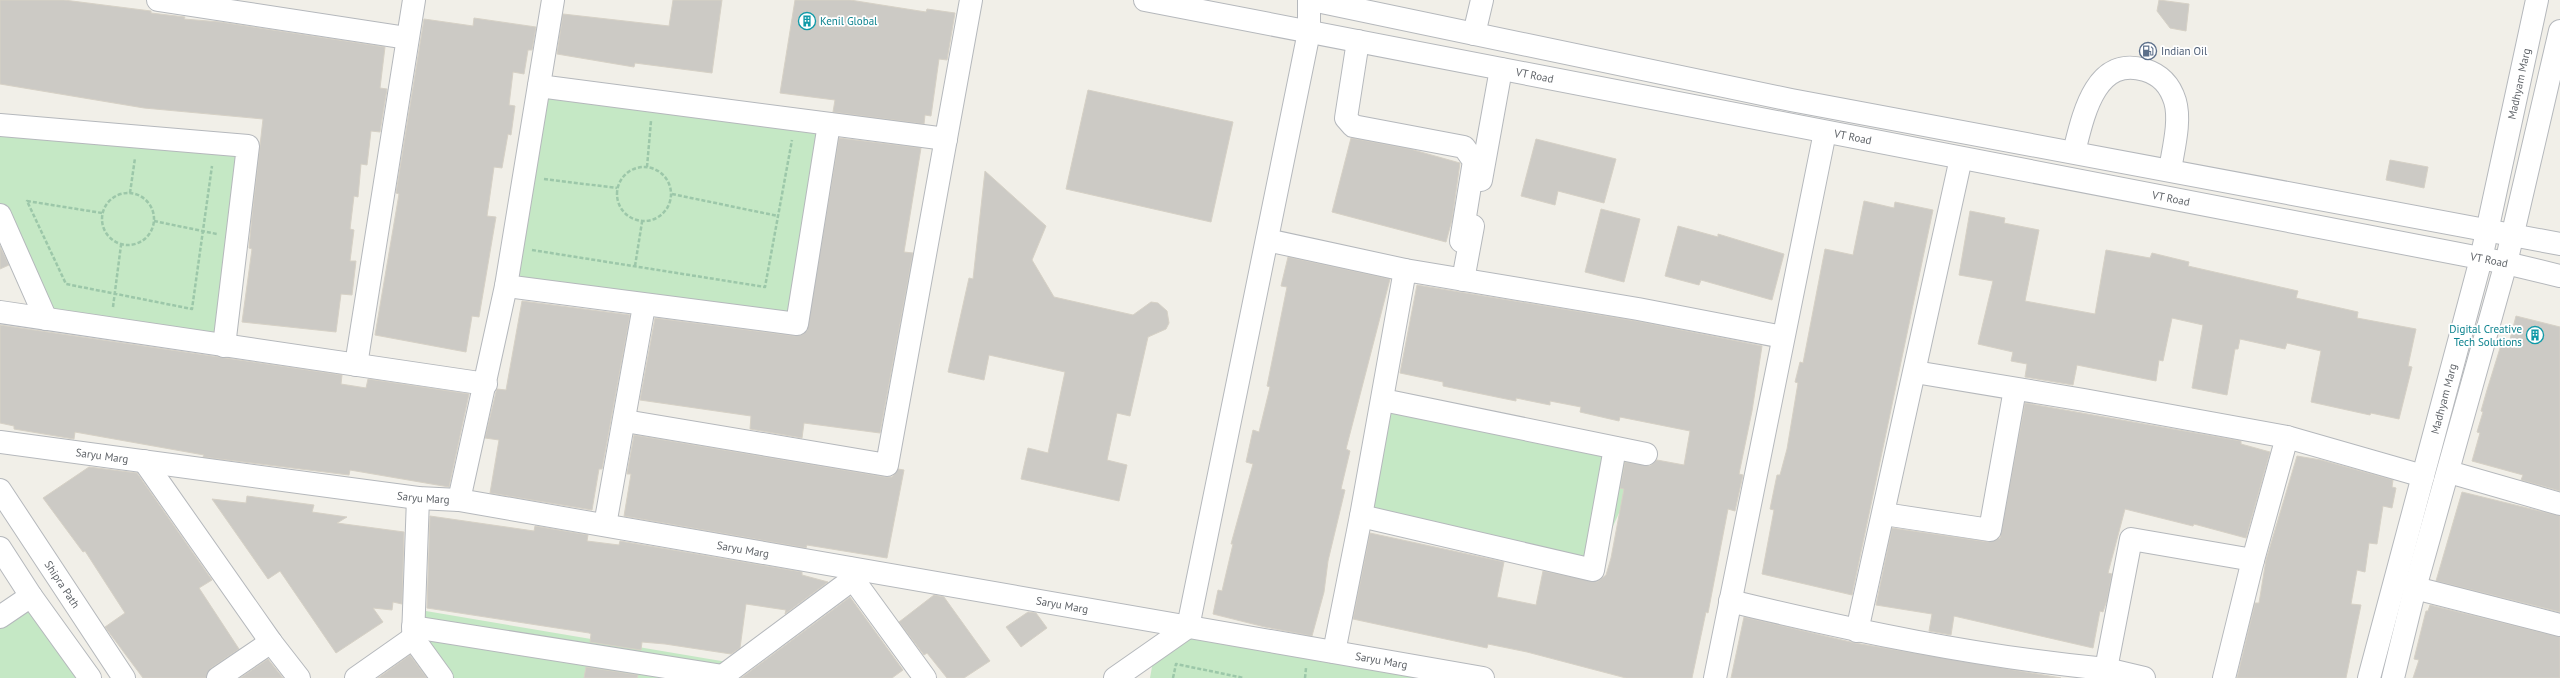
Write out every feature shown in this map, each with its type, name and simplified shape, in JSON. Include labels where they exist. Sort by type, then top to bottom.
[{"type":"street","points":[[158,0],[407,38]]},
{"type":"street","points":[[356,365],[414,0]]},
{"type":"street","points":[[459,500],[486,384],[506,286],[553,0]]},
{"type":"street","points":[[625,421],[887,465],[970,0]]},
{"type":"street","name":"VT Road","points":[[1145,0],[2506,263],[2560,276]]},
{"type":"street","points":[[1115,678],[1188,627],[1309,32],[1310,0],[1791,100],[2560,244]]},
{"type":"street","points":[[1474,34],[1482,0]]},
{"type":"street","name":"Madhyam Marg","points":[[2369,678],[2481,259],[2537,0]]},
{"type":"street","points":[[2393,678],[2415,588],[2449,472],[2506,263],[2560,32]]},
{"type":"street","points":[[1358,41],[1346,118],[1352,126],[1464,147],[1474,161],[1461,242]]},
{"type":"street","points":[[2074,152],[2084,114],[2095,90],[2116,70],[2124,67],[2139,68],[2163,78],[2175,102],[2176,125],[2170,170]]},
{"type":"street","points":[[1463,280],[1501,69]]},
{"type":"street","points":[[539,86],[946,139]]},
{"type":"street","points":[[506,286],[644,306],[797,324],[829,124]]},
{"type":"street","points":[[0,125],[248,146],[224,346]]},
{"type":"street","points":[[1715,678],[1825,132]]},
{"type":"street","points":[[1857,631],[1962,158]]},
{"type":"street","points":[[2111,187],[2117,160]]},
{"type":"street","points":[[0,215],[46,319]]},
{"type":"street","points":[[1267,240],[1404,270],[1638,309],[1783,337]]},
{"type":"street","points":[[1334,652],[1383,400],[1404,270]]},
{"type":"street","points":[[605,525],[625,421],[644,306]]},
{"type":"street","points":[[0,312],[486,384]]},
{"type":"street","points":[[1915,372],[2287,437],[2423,476]]},
{"type":"street","points":[[1884,514],[1990,530],[2015,389]]},
{"type":"street","points":[[1383,400],[1646,454]]},
{"type":"street","points":[[2224,678],[2253,560],[2287,437]]},
{"type":"street","name":"Saryu Marg","points":[[0,442],[418,498],[459,500],[605,525],[851,573],[1188,627],[1482,678]]},
{"type":"street","points":[[1361,516],[1593,570],[1615,448]]},
{"type":"street","points":[[144,461],[271,642],[299,678]]},
{"type":"street","points":[[2449,472],[2560,504]]},
{"type":"street","name":"Shipra Path","points":[[0,490],[124,678]]},
{"type":"street","points":[[418,498],[413,633],[442,678]]},
{"type":"street","points":[[2106,669],[2131,539],[2253,560]]},
{"type":"street","points":[[0,548],[31,596],[90,678]]},
{"type":"street","points":[[356,678],[413,633],[722,677],[851,573],[918,676]]},
{"type":"street","points":[[2415,588],[2560,625]]},
{"type":"street","points":[[0,617],[31,596]]},
{"type":"street","points":[[1730,601],[1857,631],[2067,666],[2106,669],[2144,678]]},
{"type":"street","points":[[218,678],[271,642]]},
{"type":"path","points":[[647,167],[652,114]]},
{"type":"path","points":[[512,247],[765,287],[792,138],[784,137]]},
{"type":"path","points":[[130,193],[136,153]]},
{"type":"path","points":[[102,213],[27,201],[66,284],[192,309],[213,166],[205,165]]},
{"type":"path","points":[[647,167],[654,168],[667,179],[672,194],[666,211],[651,221],[642,222],[625,214],[617,197],[617,188],[625,174],[631,170],[647,167]]},
{"type":"path","points":[[524,177],[617,188]]},
{"type":"path","points":[[130,193],[145,199],[153,213],[154,221],[149,235],[143,240],[137,244],[121,245],[108,236],[101,221],[102,213],[105,206],[115,196],[130,193]]},
{"type":"path","points":[[672,194],[778,216]]},
{"type":"path","points":[[154,221],[237,238]]},
{"type":"path","points":[[635,266],[642,222]]},
{"type":"path","points":[[110,329],[121,245]]},
{"type":"path","points":[[1172,678],[1176,664],[1244,678]]},
{"type":"green space","points":[[539,86],[829,124],[797,324],[506,286]]},
{"type":"green space","points":[[0,125],[248,146],[224,346],[46,319],[0,215]]},
{"type":"green space","points":[[1383,400],[1646,454],[1593,570],[1361,516]]},
{"type":"green space","points":[[31,596],[89,678],[0,678],[0,617]]},
{"type":"green space","points":[[414,609],[739,664],[720,678],[442,678]]},
{"type":"green space","points":[[1188,627],[1482,678],[1150,678],[1155,650]]},
{"type":"building","points":[[0,0],[64,0],[151,11],[151,13],[185,17],[184,19],[220,22],[385,47],[380,88],[387,89],[380,132],[371,131],[367,165],[361,164],[358,197],[354,196],[350,229],[354,230],[350,261],[356,261],[352,295],[341,294],[336,332],[242,322],[252,249],[249,248],[263,119],[144,108],[0,84]]},
{"type":"building","points":[[673,0],[722,0],[712,73],[635,63],[634,67],[557,54],[563,14],[669,26]]},
{"type":"building","points":[[795,0],[850,0],[926,12],[927,9],[955,13],[947,60],[939,59],[931,116],[925,115],[924,124],[833,112],[835,100],[780,93]]},
{"type":"building","points":[[2159,0],[2189,4],[2186,31],[2170,28],[2157,11]]},
{"type":"building","points":[[474,18],[536,27],[532,50],[528,50],[524,74],[513,72],[509,105],[515,106],[511,135],[508,134],[502,168],[494,167],[487,216],[496,217],[479,317],[472,316],[466,352],[375,335],[399,194],[396,193],[424,19],[473,26]]},
{"type":"building","points":[[1088,90],[1233,122],[1211,222],[1066,189]]},
{"type":"building","points":[[839,138],[921,148],[904,252],[913,253],[880,433],[804,423],[802,438],[750,429],[751,416],[640,400],[655,318],[795,336],[807,331]]},
{"type":"building","points":[[1351,138],[1410,149],[1460,163],[1452,220],[1446,242],[1332,212]]},
{"type":"building","points":[[1536,139],[1616,159],[1604,203],[1558,191],[1555,205],[1521,196]]},
{"type":"building","points":[[2390,160],[2428,167],[2424,188],[2386,180]]},
{"type":"building","points":[[985,171],[1046,226],[1032,260],[1054,297],[1133,315],[1151,302],[1158,303],[1167,311],[1169,323],[1166,329],[1148,337],[1130,416],[1117,413],[1107,460],[1127,465],[1119,501],[1021,479],[1028,448],[1048,453],[1065,372],[989,355],[984,380],[948,372],[969,278],[973,279]]},
{"type":"building","points":[[1864,201],[1894,208],[1895,202],[1933,210],[1852,595],[1762,574],[1774,510],[1770,509],[1777,475],[1780,475],[1787,449],[1798,383],[1795,382],[1800,362],[1803,363],[1825,249],[1853,255]]},
{"type":"building","points":[[1601,209],[1640,219],[1624,282],[1585,272]]},
{"type":"building","points":[[1970,211],[2005,218],[2004,223],[2039,230],[2025,301],[2095,314],[2106,250],[2150,258],[2152,253],[2189,262],[2188,266],[2298,291],[2296,298],[2358,312],[2357,318],[2416,329],[2408,366],[2412,367],[2399,419],[2371,413],[2370,415],[2311,402],[2321,351],[2287,343],[2285,349],[2240,339],[2238,349],[2235,349],[2227,395],[2192,388],[2203,325],[2172,318],[2163,361],[2159,360],[2156,381],[2077,365],[2073,385],[2025,377],[2027,364],[2011,361],[2013,352],[1978,344],[1993,281],[1959,275]]},
{"type":"building","points":[[1678,226],[1718,237],[1718,234],[1784,254],[1772,300],[1701,280],[1699,285],[1665,276]]},
{"type":"building","points":[[0,246],[9,265],[0,269]]},
{"type":"building","points":[[1288,257],[1390,279],[1346,449],[1350,451],[1341,489],[1345,490],[1328,561],[1324,592],[1312,636],[1265,627],[1213,614],[1218,590],[1222,591],[1233,544],[1231,544],[1253,464],[1246,462],[1253,430],[1259,432],[1270,387],[1267,386],[1287,287],[1281,286]]},
{"type":"building","points":[[1417,285],[1636,321],[1762,346],[1752,411],[1739,474],[1743,475],[1735,511],[1728,509],[1708,613],[1706,612],[1692,678],[1626,678],[1527,652],[1488,644],[1487,648],[1353,619],[1370,533],[1504,562],[1497,597],[1536,605],[1543,571],[1597,582],[1606,575],[1611,558],[1624,489],[1620,488],[1625,462],[1650,466],[1657,460],[1684,465],[1690,431],[1620,417],[1619,421],[1580,412],[1581,407],[1550,401],[1550,405],[1516,398],[1516,401],[1443,386],[1443,382],[1400,373]]},
{"type":"building","points":[[522,301],[630,315],[602,469],[599,469],[592,510],[490,493],[499,440],[485,438],[497,389],[506,390]]},
{"type":"building","points":[[2516,316],[2560,327],[2560,491],[2521,480],[2523,475],[2472,461],[2480,433],[2477,432],[2483,412],[2481,411],[2487,390],[2501,345],[2508,347]]},
{"type":"building","points":[[0,325],[342,375],[341,384],[366,388],[368,379],[469,394],[449,487],[350,470],[349,475],[203,457],[204,455],[75,432],[74,439],[14,429],[14,426],[0,423]]},
{"type":"building","points":[[2025,403],[2241,441],[2241,444],[2270,452],[2246,538],[2194,524],[2193,526],[2125,509],[2108,573],[2112,574],[2107,600],[2103,612],[2100,611],[2093,648],[1954,616],[1951,635],[1929,631],[1932,614],[1876,605],[1892,528],[1988,542],[2000,538]]},
{"type":"building","points":[[634,435],[885,477],[892,477],[898,469],[904,470],[887,558],[807,545],[806,548],[624,516],[631,474],[627,474]]},
{"type":"building","points":[[2297,456],[2321,460],[2393,480],[2392,487],[2396,488],[2392,508],[2383,506],[2377,544],[2369,543],[2365,572],[2357,570],[2351,604],[2361,605],[2346,678],[2237,678],[2255,603],[2259,603],[2266,560]]},
{"type":"building","points":[[89,467],[137,473],[212,580],[199,588],[239,649],[211,668],[206,678],[143,678],[105,627],[125,613],[85,551],[83,552],[43,498]]},
{"type":"building","points":[[2462,492],[2560,516],[2560,612],[2436,581]]},
{"type":"building","points":[[247,496],[314,505],[312,512],[347,517],[337,523],[404,532],[402,604],[393,602],[392,610],[373,608],[383,622],[336,653],[280,571],[268,579],[212,499],[246,503]]},
{"type":"building","points":[[430,516],[534,531],[535,526],[588,535],[587,541],[619,545],[620,541],[802,572],[802,575],[828,582],[785,614],[786,610],[746,604],[740,648],[731,654],[642,642],[641,650],[590,642],[591,634],[589,633],[427,608]]},
{"type":"building","points":[[934,595],[944,597],[990,661],[964,678],[947,678],[927,653],[924,655],[899,622]]},
{"type":"building","points":[[850,597],[903,670],[892,678],[741,678]]},
{"type":"building","points":[[2430,605],[2560,637],[2560,678],[2413,678],[2419,660],[2414,659],[2426,611],[2428,611]]},
{"type":"building","points":[[1028,612],[1036,613],[1047,628],[1021,647],[1006,627]]},
{"type":"building","points":[[1744,617],[1855,643],[2061,678],[1731,678]]},
{"type":"building","points":[[410,655],[427,678],[378,678]]},
{"type":"building","points":[[268,659],[283,678],[240,678]]},
{"type":"building","points":[[586,667],[638,675],[637,678],[584,678]]},
{"type":"place","name":"Kenil Global","points":[[807,21]]},
{"type":"place","name":"Indian Oil","points":[[2148,51]]},
{"type":"place","name":"Digital Creative Tech Solutions","points":[[2535,335]]}]
